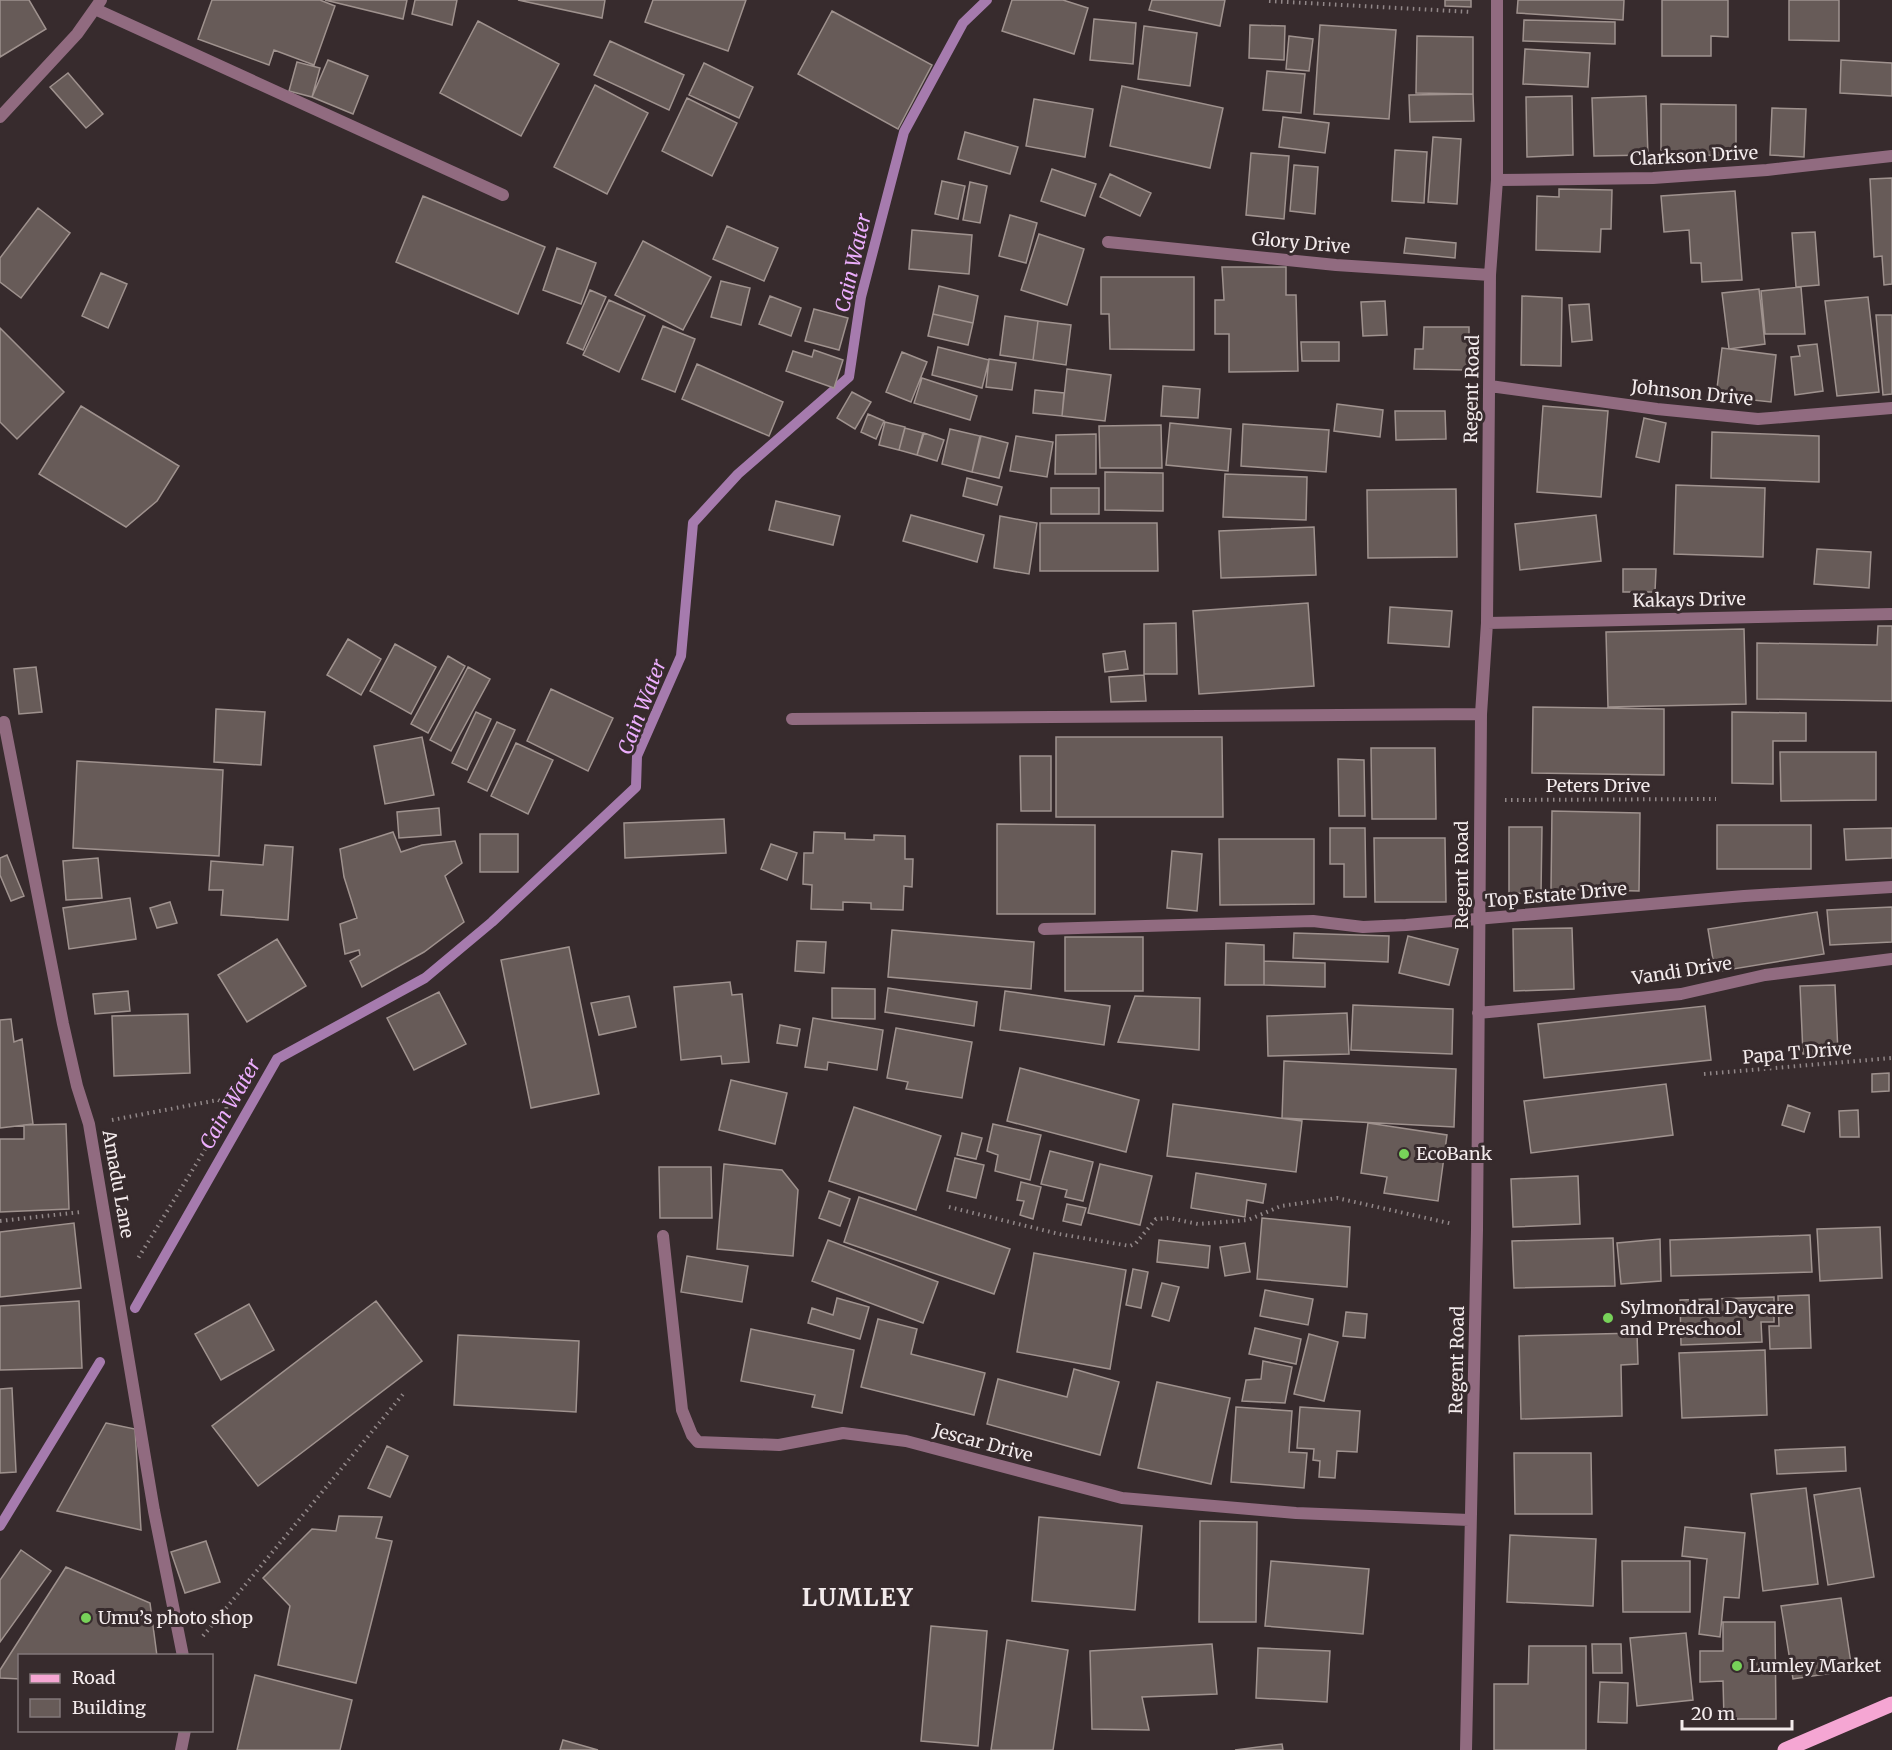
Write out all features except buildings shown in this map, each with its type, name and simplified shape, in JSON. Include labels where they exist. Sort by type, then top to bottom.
[{"type":"main road","points":[[1785,1750],[1892,1704]]},
{"type":"street","name":"Regent Road","points":[[1466,1750],[1469,1520],[1477,1230],[1481,714],[1487,623],[1490,275],[1497,180],[1497,0]]},
{"type":"street","points":[[0,117],[77,34],[98,5],[503,195]]},
{"type":"street","name":"Clarkson Drive","points":[[1497,180],[1653,178],[1767,170],[1892,156]]},
{"type":"street","name":"Glory Drive","points":[[1108,242],[1336,265],[1490,275]]},
{"type":"street","name":"Johnson Drive","points":[[1490,386],[1658,409],[1758,419],[1892,408]]},
{"type":"street","name":"Kakays Drive","points":[[1487,623],[1892,614]]},
{"type":"street","points":[[792,719],[1481,714]]},
{"type":"street","name":"Amadu Lane","points":[[4,722],[63,1024],[77,1086],[89,1124],[154,1511],[183,1654]]},
{"type":"street","name":"Top Estate Drive","points":[[1044,930],[1313,921],[1363,927],[1479,920],[1744,896],[1892,887]]},
{"type":"street","name":"Vandi Drive","points":[[1478,1013],[1681,994],[1765,975],[1892,959]]},
{"type":"street","name":"Jescar Drive","points":[[663,1236],[682,1410],[692,1435],[699,1442],[779,1445],[843,1433],[906,1441],[1122,1498],[1296,1513],[1469,1520]]},
{"type":"street","points":[[181,1750],[185,1732]]},
{"type":"path","points":[[1269,1],[1497,14]]},
{"type":"path","name":"Peters Drive","points":[[1480,801],[1716,799]]},
{"type":"path","name":"Papa T Drive","points":[[1704,1074],[1892,1058]]},
{"type":"path","points":[[89,1124],[218,1100],[226,1104],[227,1114],[118,1292]]},
{"type":"path","points":[[949,1207],[1059,1234],[1130,1246],[1136,1243],[1156,1219],[1169,1218],[1198,1224],[1248,1220],[1281,1206],[1337,1198],[1477,1230]]},
{"type":"path","points":[[0,1221],[105,1210]]},
{"type":"path","points":[[202,1637],[404,1393]]},
{"type":"waterway","name":"Cain Water","points":[[135,1308],[277,1059],[425,978],[492,922],[636,787],[637,756],[681,656],[693,523],[738,474],[849,377],[861,297],[904,132],[963,23],[987,0]]},
{"type":"waterway","name":"Cain Water","points":[[0,1526],[100,1362]]},
{"type":"place","name":"EcoBank","points":[[1404,1154]]},
{"type":"place","name":"Sylmondral Daycare and Preschool","points":[[1608,1318]]},
{"type":"place","name":"Umu’s photo shop","points":[[86,1618]]},
{"type":"place","name":"Lumley Market","points":[[1737,1666]]},
{"type":"district","name":"LUMLEY","points":[[858,1598]]}]
